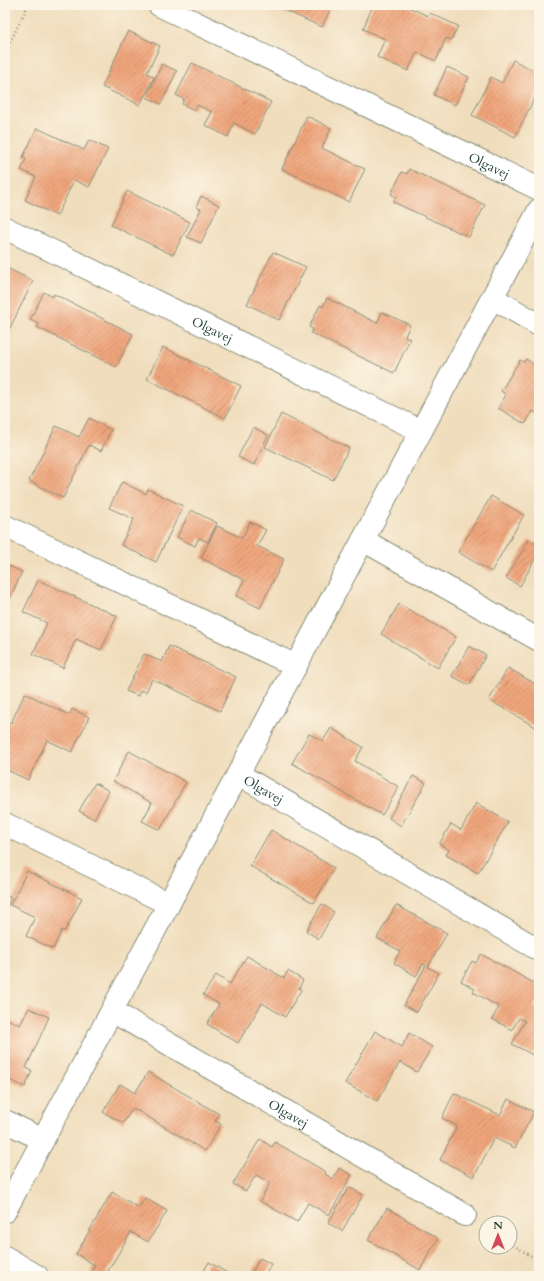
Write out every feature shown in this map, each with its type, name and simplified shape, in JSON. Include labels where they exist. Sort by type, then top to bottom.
[{"type":"street","name":"Olgavej","points":[[159,5],[539,189]]},
{"type":"street","name":"Olgavej","points":[[5,1211],[539,210]]},
{"type":"street","name":"Olgavej","points":[[5,228],[421,431]]},
{"type":"street","points":[[493,298],[539,325]]},
{"type":"street","points":[[5,526],[296,666]]},
{"type":"street","points":[[363,540],[539,640]]},
{"type":"street","name":"Olgavej","points":[[238,774],[539,950]]},
{"type":"street","points":[[5,824],[169,904]]},
{"type":"street","name":"Olgavej","points":[[112,1011],[465,1216]]},
{"type":"street","points":[[5,1121],[43,1140]]},
{"type":"street","points":[[5,1257],[37,1276]]},
{"type":"path","points":[[5,53],[28,5]]},
{"type":"path","points":[[518,1248],[539,1261]]},
{"type":"building","points":[[273,5],[332,5],[322,27]]},
{"type":"building","points":[[373,5],[404,5],[428,16],[430,13],[458,26],[451,40],[446,38],[436,61],[417,52],[408,71],[377,57],[385,39],[363,29]]},
{"type":"building","points":[[128,31],[160,46],[147,73],[154,77],[140,105],[102,87]]},
{"type":"building","points":[[513,60],[539,73],[539,89],[515,137],[472,115],[491,77],[502,83]]},
{"type":"building","points":[[192,63],[271,102],[255,134],[234,123],[228,137],[205,125],[212,112],[197,105],[194,110],[182,104],[184,99],[176,95]]},
{"type":"building","points":[[162,64],[177,71],[161,104],[146,97]]},
{"type":"building","points":[[447,67],[469,77],[455,105],[434,95]]},
{"type":"building","points":[[307,116],[331,128],[322,148],[365,169],[349,202],[282,169]]},
{"type":"building","points":[[37,128],[84,150],[89,140],[108,149],[89,187],[74,180],[57,216],[25,200],[36,177],[21,170],[26,159],[23,157]]},
{"type":"building","points":[[409,169],[485,205],[469,237],[393,202],[396,197],[391,194],[402,172],[407,174]]},
{"type":"building","points":[[127,191],[190,222],[173,255],[111,225]]},
{"type":"building","points":[[201,196],[219,205],[201,243],[187,237],[201,209],[196,207]]},
{"type":"building","points":[[273,252],[306,267],[279,320],[247,304]]},
{"type":"building","points":[[5,267],[33,281],[5,338]]},
{"type":"building","points":[[44,292],[53,297],[54,294],[133,334],[116,367],[37,327],[39,324],[30,320]]},
{"type":"building","points":[[327,298],[377,323],[382,312],[410,325],[405,336],[410,339],[394,373],[311,333],[313,329],[309,327],[320,305],[323,307]]},
{"type":"building","points":[[163,347],[241,386],[225,418],[147,379]]},
{"type":"building","points":[[526,359],[539,368],[539,415],[533,411],[525,424],[498,408],[506,395],[501,391],[520,360],[524,362]]},
{"type":"building","points":[[281,414],[349,448],[333,480],[265,447]]},
{"type":"building","points":[[89,418],[111,430],[101,451],[89,445],[63,498],[29,481],[56,426],[79,437]]},
{"type":"building","points":[[253,427],[268,435],[254,465],[238,457]]},
{"type":"building","points":[[122,482],[146,494],[148,489],[183,506],[156,562],[121,545],[134,519],[109,508]]},
{"type":"building","points":[[491,496],[524,515],[491,572],[458,552]]},
{"type":"building","points":[[191,510],[217,523],[208,542],[199,538],[195,546],[177,537]]},
{"type":"building","points":[[250,522],[266,530],[257,546],[284,559],[260,608],[236,596],[244,580],[201,558],[217,526],[242,538]]},
{"type":"building","points":[[529,540],[539,545],[539,552],[520,586],[506,578]]},
{"type":"building","points":[[5,564],[22,572],[5,608]]},
{"type":"building","points":[[38,580],[117,616],[101,650],[76,639],[63,668],[33,654],[47,623],[23,612]]},
{"type":"building","points":[[399,604],[456,637],[438,668],[381,634]]},
{"type":"building","points":[[169,646],[236,677],[220,711],[152,679],[146,692],[141,690],[138,696],[126,691],[144,654],[162,662]]},
{"type":"building","points":[[469,646],[486,655],[469,685],[452,676]]},
{"type":"building","points":[[508,668],[539,686],[539,729],[489,700]]},
{"type":"building","points":[[25,693],[69,715],[72,709],[89,717],[72,752],[47,740],[28,780],[5,769],[5,720],[11,723]]},
{"type":"building","points":[[331,728],[363,747],[355,761],[399,787],[382,815],[292,763],[309,734],[323,741]]},
{"type":"building","points":[[129,751],[186,782],[160,830],[142,821],[152,803],[113,781]]},
{"type":"building","points":[[413,776],[426,783],[401,826],[389,818]]},
{"type":"building","points":[[95,783],[109,791],[94,819],[79,811]]},
{"type":"building","points":[[476,803],[508,822],[478,873],[446,855],[449,850],[439,844],[451,824],[461,830]]},
{"type":"building","points":[[271,830],[334,868],[314,903],[250,866]]},
{"type":"building","points":[[27,871],[82,898],[65,931],[62,930],[53,949],[26,936],[35,917],[10,905]]},
{"type":"building","points":[[5,895],[11,898],[5,912]]},
{"type":"building","points":[[322,904],[334,912],[319,939],[306,931]]},
{"type":"building","points":[[396,905],[447,933],[428,967],[439,973],[417,1012],[404,1005],[426,965],[423,964],[416,976],[394,963],[400,951],[377,938]]},
{"type":"building","points":[[481,954],[539,986],[539,997],[534,1007],[539,1010],[539,1044],[533,1055],[512,1044],[525,1021],[519,1018],[512,1030],[492,1019],[499,1007],[473,992],[475,989],[461,981],[472,961],[476,963]]},
{"type":"building","points":[[247,956],[284,978],[288,971],[303,980],[299,988],[301,990],[285,1017],[262,1003],[238,1043],[207,1024],[219,1004],[203,995],[216,975],[230,984]]},
{"type":"building","points":[[29,1008],[49,1017],[26,1068],[32,1071],[25,1087],[5,1078],[5,1018],[20,1025]]},
{"type":"building","points":[[375,1031],[402,1047],[409,1033],[432,1047],[417,1072],[400,1062],[377,1101],[345,1083]]},
{"type":"building","points":[[148,1072],[219,1114],[215,1121],[221,1124],[205,1151],[133,1108],[123,1123],[103,1112],[120,1084],[135,1093]]},
{"type":"building","points":[[454,1093],[500,1115],[508,1099],[534,1112],[515,1148],[494,1138],[474,1177],[440,1160],[457,1126],[442,1118]]},
{"type":"building","points":[[260,1139],[272,1147],[275,1142],[326,1172],[325,1174],[333,1179],[339,1168],[352,1175],[329,1215],[308,1203],[297,1222],[260,1201],[270,1183],[256,1175],[246,1191],[233,1184]]},
{"type":"building","points":[[349,1187],[363,1195],[342,1231],[328,1223]]},
{"type":"building","points":[[112,1192],[139,1208],[145,1198],[167,1211],[148,1242],[131,1232],[105,1276],[99,1276],[91,1272],[95,1265],[76,1254]]},
{"type":"building","points":[[387,1208],[438,1238],[420,1270],[368,1240]]},
{"type":"building","points":[[260,1258],[271,1264],[265,1276],[250,1276]]},
{"type":"building","points":[[209,1262],[232,1276],[201,1276]]}]
